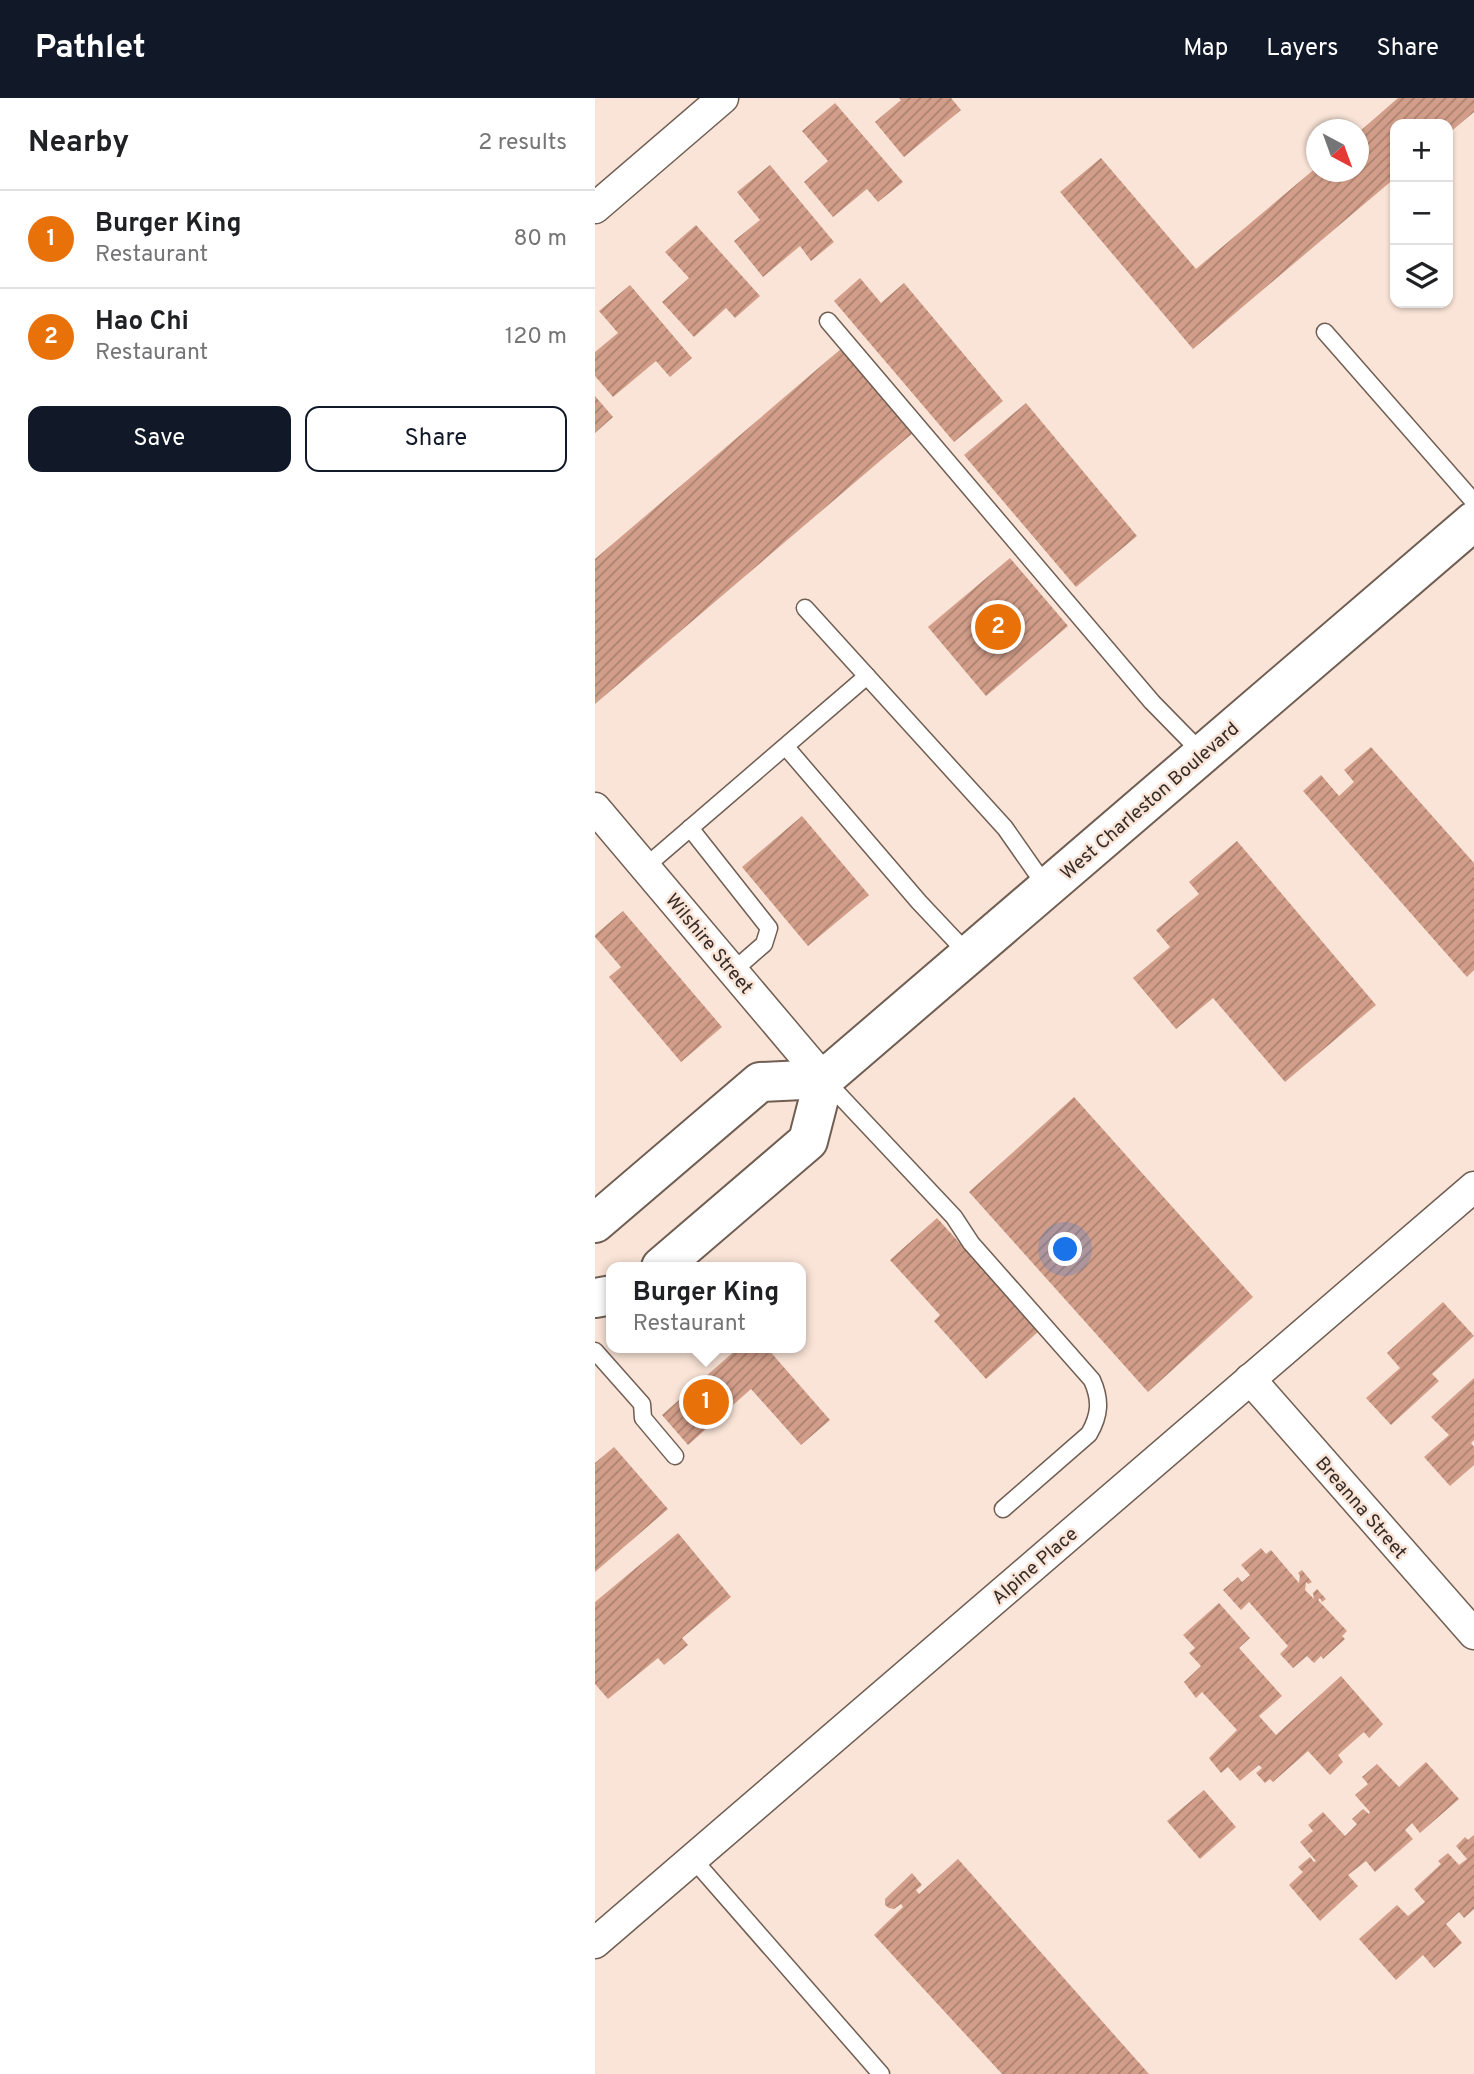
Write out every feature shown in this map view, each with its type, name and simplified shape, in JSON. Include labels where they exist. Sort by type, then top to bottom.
[{"type":"main road","name":"West Charleston Boulevard","points":[[824,1079],[1474,521]]},
{"type":"main road","points":[[595,1223],[760,1082],[824,1079],[808,1141],[667,1262]]},
{"type":"street","points":[[595,208],[723,98]]},
{"type":"street","name":"Wilshire Street","points":[[595,808],[824,1079]]},
{"type":"street","name":"Alpine Place","points":[[595,1943],[1474,1188]]},
{"type":"street","name":"Breanna Street","points":[[1250,1379],[1474,1634]]},
{"type":"lane","points":[[828,321],[1152,702],[1203,754]]},
{"type":"lane","points":[[1325,332],[1474,502]]},
{"type":"lane","points":[[805,608],[1005,828],[1047,888]]},
{"type":"lane","points":[[645,867],[867,676]]},
{"type":"lane","points":[[786,747],[919,902],[969,955]]},
{"type":"lane","points":[[690,828],[769,928],[764,944],[733,971]]},
{"type":"lane","points":[[824,1079],[954,1217],[971,1243],[1092,1380],[1098,1393],[1099,1410],[1089,1434],[1003,1509]]},
{"type":"lane","points":[[595,1351],[642,1404],[643,1418],[675,1456]]},
{"type":"lane","points":[[693,1859],[881,2074]]},
{"type":"building","points":[[899,98],[951,98],[961,110],[904,157],[875,122],[901,100]]},
{"type":"building","points":[[1398,98],[1474,98],[1474,112],[1453,130],[1453,119],[1390,119],[1390,182],[1193,349],[1060,192],[1101,158],[1196,269],[1306,176],[1306,182],[1369,182],[1369,123]]},
{"type":"building","points":[[835,103],[903,182],[878,202],[867,189],[833,217],[804,182],[828,161],[802,131]]},
{"type":"building","points":[[770,165],[834,242],[811,261],[800,246],[763,277],[734,241],[760,220],[737,192]]},
{"type":"building","points":[[696,225],[760,296],[735,318],[726,308],[694,337],[662,302],[689,278],[665,252]]},
{"type":"building","points":[[860,278],[881,303],[904,283],[1003,401],[954,442],[834,301]]},
{"type":"building","points":[[630,285],[692,358],[670,377],[656,361],[613,397],[595,376],[595,352],[618,333],[599,311]]},
{"type":"building","points":[[842,348],[914,432],[595,704],[595,559]]},
{"type":"building","points":[[595,396],[613,417],[595,433]]},
{"type":"building","points":[[1026,403],[1137,536],[1076,587],[964,455]]},
{"type":"building","points":[[1010,558],[1068,626],[986,696],[928,627]]},
{"type":"building","points":[[1371,747],[1474,863],[1474,970],[1467,977],[1303,791],[1321,775],[1339,796],[1354,782],[1344,770]]},
{"type":"building","points":[[802,816],[869,895],[808,946],[742,867]]},
{"type":"building","points":[[1237,841],[1376,1005],[1285,1082],[1213,998],[1176,1029],[1133,978],[1170,947],[1156,930],[1199,894],[1189,882]]},
{"type":"building","points":[[623,911],[722,1027],[681,1062],[609,977],[621,967],[595,935]]},
{"type":"building","points":[[1074,1097],[1253,1297],[1148,1392],[969,1192]]},
{"type":"building","points":[[937,1218],[1039,1331],[986,1379],[934,1321],[940,1315],[890,1260]]},
{"type":"building","points":[[1443,1302],[1474,1336],[1432,1374],[1439,1381],[1391,1425],[1366,1398],[1400,1368],[1387,1353]]},
{"type":"building","points":[[732,1353],[771,1353],[830,1420],[801,1445],[751,1389],[688,1445],[662,1415]]},
{"type":"building","points":[[1474,1378],[1474,1440],[1471,1443],[1474,1447],[1474,1465],[1450,1486],[1424,1457],[1449,1435],[1431,1417]]},
{"type":"building","points":[[614,1447],[668,1509],[595,1572],[595,1463]]},
{"type":"building","points":[[678,1533],[731,1597],[682,1638],[688,1645],[664,1665],[658,1658],[608,1699],[595,1684],[595,1602]]},
{"type":"building","points":[[1261,1548],[1266,1554],[1271,1550],[1299,1583],[1298,1573],[1302,1570],[1312,1582],[1306,1582],[1305,1590],[1314,1599],[1313,1593],[1317,1589],[1326,1599],[1322,1602],[1320,1598],[1318,1600],[1347,1631],[1342,1636],[1345,1639],[1323,1659],[1321,1656],[1314,1663],[1307,1656],[1293,1668],[1280,1654],[1288,1646],[1249,1602],[1241,1610],[1223,1590],[1238,1577],[1242,1582],[1250,1575],[1241,1565]]},
{"type":"building","points":[[1219,1603],[1250,1638],[1239,1648],[1282,1696],[1259,1716],[1276,1735],[1341,1676],[1383,1724],[1369,1738],[1364,1732],[1338,1755],[1343,1762],[1330,1775],[1308,1751],[1273,1782],[1270,1779],[1265,1783],[1256,1773],[1262,1768],[1259,1765],[1240,1781],[1228,1767],[1221,1773],[1209,1758],[1237,1730],[1202,1692],[1196,1698],[1184,1682],[1201,1666],[1189,1653],[1195,1648],[1183,1635]]},
{"type":"building","points":[[1426,1762],[1459,1799],[1420,1833],[1412,1823],[1405,1830],[1413,1839],[1375,1872],[1366,1861],[1348,1875],[1358,1886],[1320,1921],[1289,1885],[1303,1872],[1298,1867],[1310,1857],[1316,1861],[1300,1842],[1313,1831],[1308,1825],[1323,1812],[1345,1836],[1357,1824],[1352,1819],[1363,1809],[1369,1814],[1370,1812],[1355,1795],[1368,1784],[1362,1777],[1377,1764],[1399,1787]]},
{"type":"building","points":[[1204,1790],[1236,1827],[1200,1859],[1167,1821]]},
{"type":"building","points":[[1474,1835],[1474,1909],[1464,1918],[1459,1912],[1446,1924],[1462,1943],[1434,1968],[1423,1955],[1396,1980],[1359,1939],[1397,1905],[1408,1916],[1425,1902],[1414,1889],[1441,1864],[1438,1861],[1448,1853],[1459,1865],[1467,1859],[1456,1846],[1465,1837],[1468,1840]]},
{"type":"building","points":[[958,1859],[1149,2074],[1002,2074],[874,1935],[903,1907],[901,1904],[894,1909],[889,1908],[885,1905],[885,1899],[912,1873],[922,1885],[916,1890],[919,1894]]},
{"type":"place","name":"Hao Chi","points":[[998,627]]},
{"type":"place","name":"Burger King","points":[[706,1402]]}]
